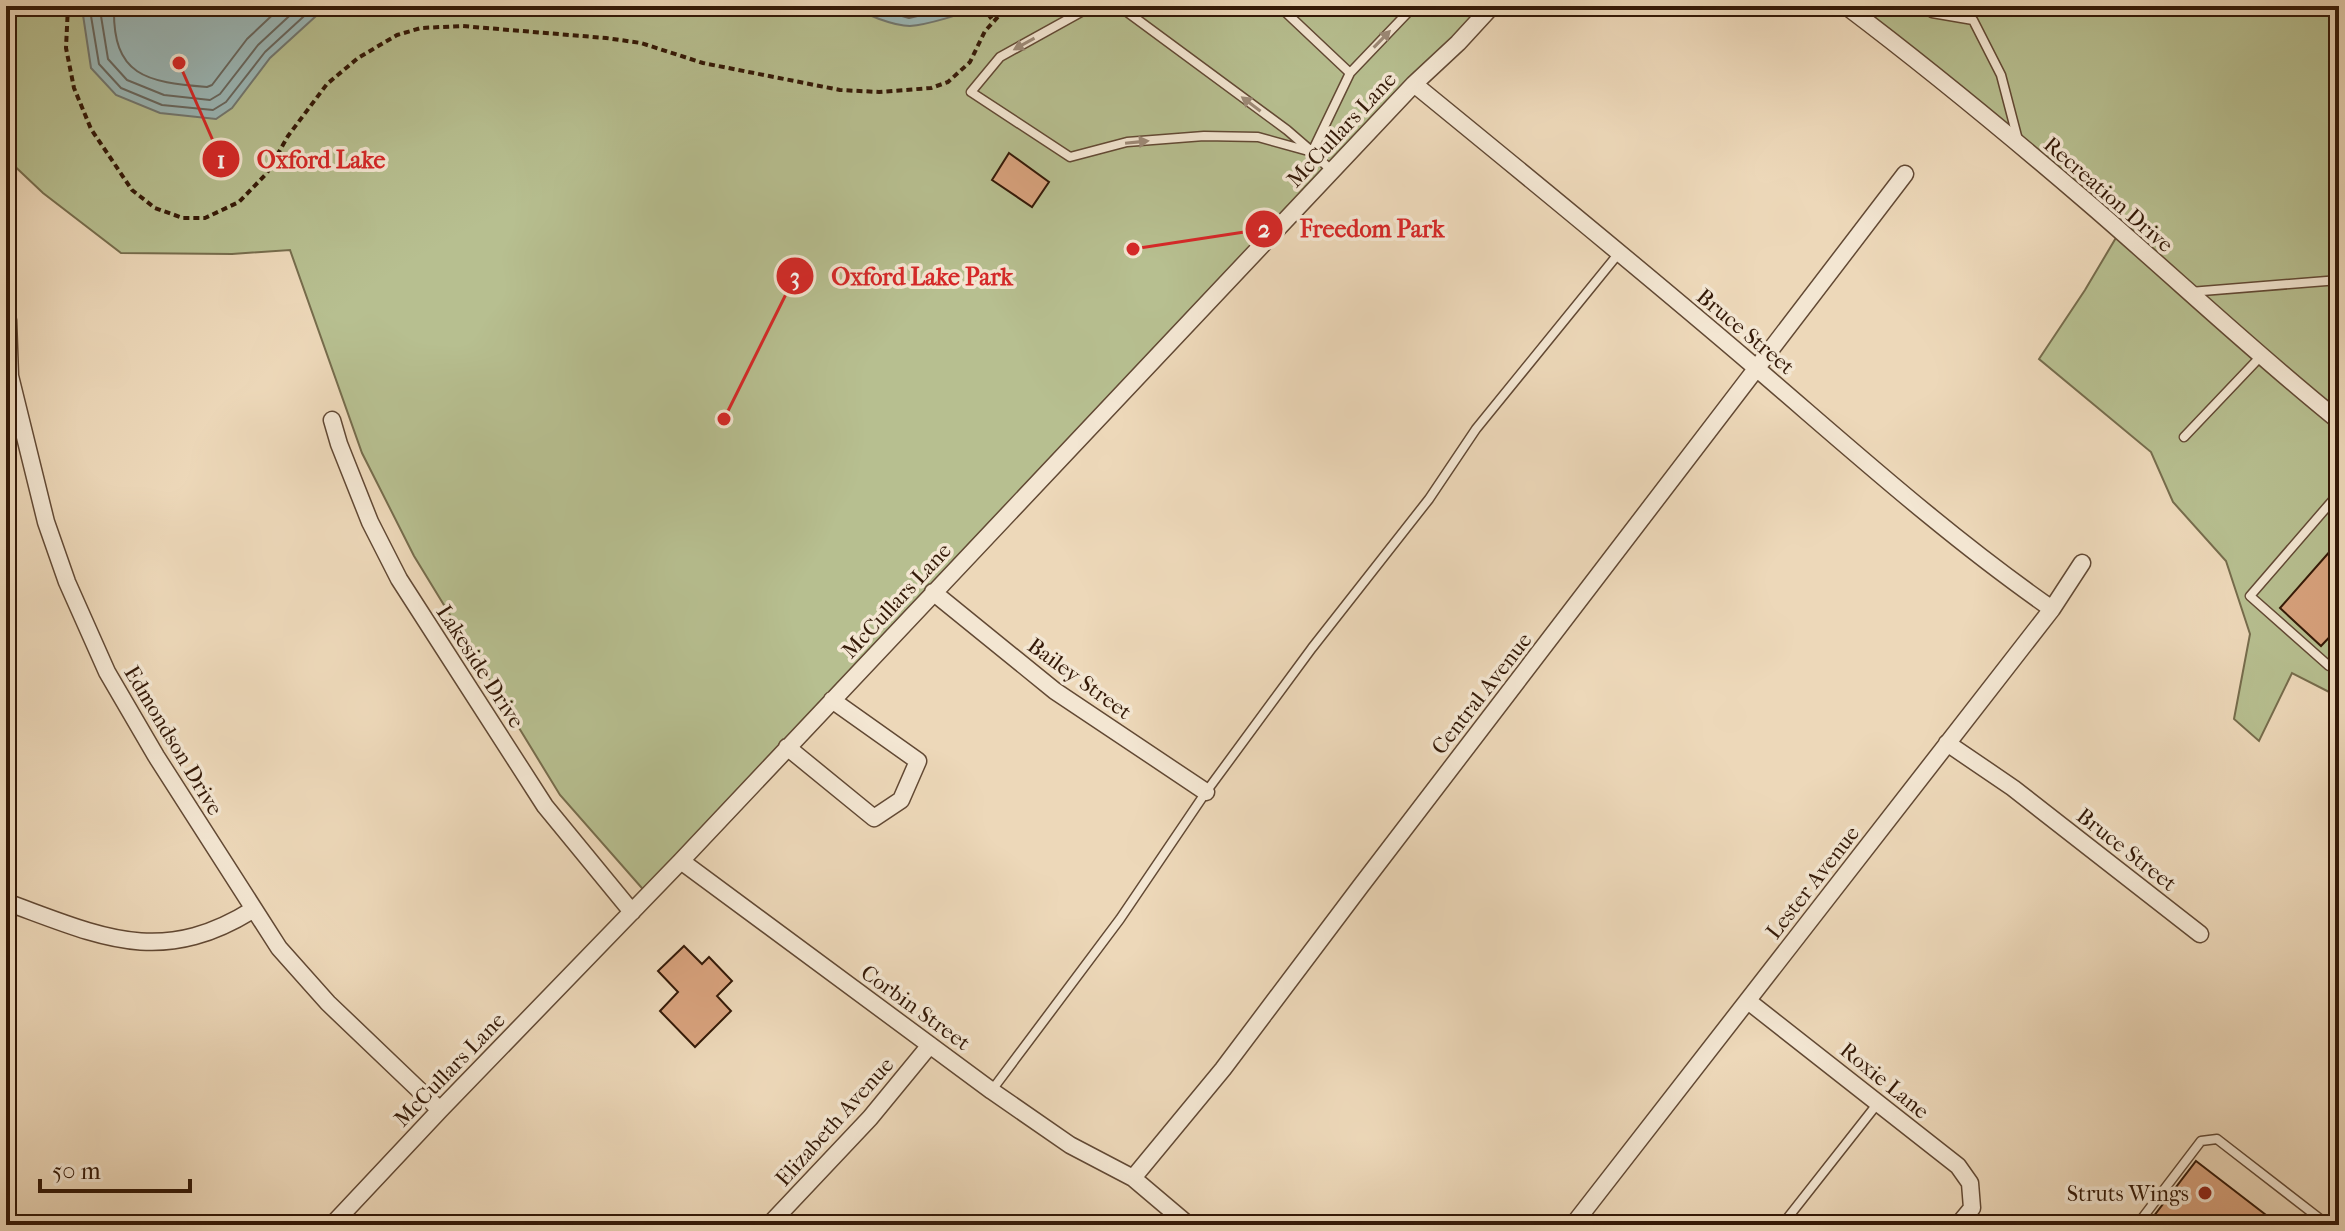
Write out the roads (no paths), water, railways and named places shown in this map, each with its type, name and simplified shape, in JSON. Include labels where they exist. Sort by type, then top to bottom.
[{"type":"street","name":"McCullars Lane","points":[[332,1225],[681,861],[1414,84],[1492,6]]},
{"type":"street","name":"Recreation Drive","points":[[1846,6],[1931,71],[2337,415]]},
{"type":"street","name":"Bruce Street","points":[[1414,84],[1619,252],[1845,445],[2052,609]]},
{"type":"street","name":"Central Avenue","points":[[1133,1178],[1223,1069],[1905,174]]},
{"type":"street","name":"Edmondson Drive","points":[[8,320],[10,376],[46,522],[76,605],[107,672],[130,714],[279,948],[310,985],[440,1110]]},
{"type":"street","name":"Lakeside Drive","points":[[332,420],[370,522],[399,579],[545,806],[632,912]]},
{"type":"street","name":"Lester Avenue","points":[[1573,1225],[2052,609],[2082,563]]},
{"type":"street","name":"Bailey Street","points":[[933,592],[1055,691],[1206,792]]},
{"type":"street","points":[[787,747],[874,818],[901,800],[918,761],[832,700]]},
{"type":"street","name":"Bruce Street","points":[[1947,743],[2013,788],[2200,934]]},
{"type":"street","name":"Corbin Street","points":[[681,861],[992,1091],[1070,1145],[1133,1178]]},
{"type":"street","points":[[6,902],[100,936],[137,943],[195,937],[254,909]]},
{"type":"street","name":"Roxie Lane","points":[[1748,1001],[1958,1166],[1970,1183],[1972,1208],[1958,1225]]},
{"type":"street","name":"Elizabeth Avenue","points":[[769,1225],[870,1118],[930,1045]]},
{"type":"street","points":[[1133,1178],[1185,1222],[1183,1225]]},
{"type":"street","points":[[6,1221],[20,1225]]},
{"type":"lane","points":[[1092,6],[1000,57],[971,92],[1070,157],[1127,142],[1204,136],[1258,137],[1312,152]]},
{"type":"lane","points":[[1119,6],[1287,130],[1333,171]]},
{"type":"lane","points":[[1279,6],[1350,73]]},
{"type":"lane","points":[[1312,152],[1350,73],[1414,6]]},
{"type":"lane","points":[[1932,13],[1973,20],[2001,75],[2019,145]]},
{"type":"lane","points":[[992,1091],[1120,919],[1206,792],[1312,648],[1429,499],[1476,429],[1619,252]]},
{"type":"lane","points":[[2189,292],[2339,280]]},
{"type":"lane","points":[[2184,437],[2262,354]]},
{"type":"lane","points":[[2339,493],[2250,596],[2329,666],[2339,665]]},
{"type":"lane","points":[[1782,1225],[1878,1102]]},
{"type":"lane","points":[[2137,1225],[2201,1141],[2217,1139],[2328,1225]]},
{"type":"water","points":[[85,6],[327,6],[270,58],[232,108],[216,119],[160,113],[116,95],[91,68],[83,15]]},
{"type":"water","points":[[654,6],[764,6],[742,16],[701,15]]},
{"type":"water","points":[[850,6],[977,6],[945,19],[910,26],[888,22]]},
{"type":"place","name":"Oxford Lake","points":[[179,63]]},
{"type":"place","name":"Freedom Park","points":[[1133,249]]},
{"type":"place","name":"Oxford Lake Park","points":[[724,419]]},
{"type":"place","name":"Struts Wings","points":[[2205,1193]]}]
